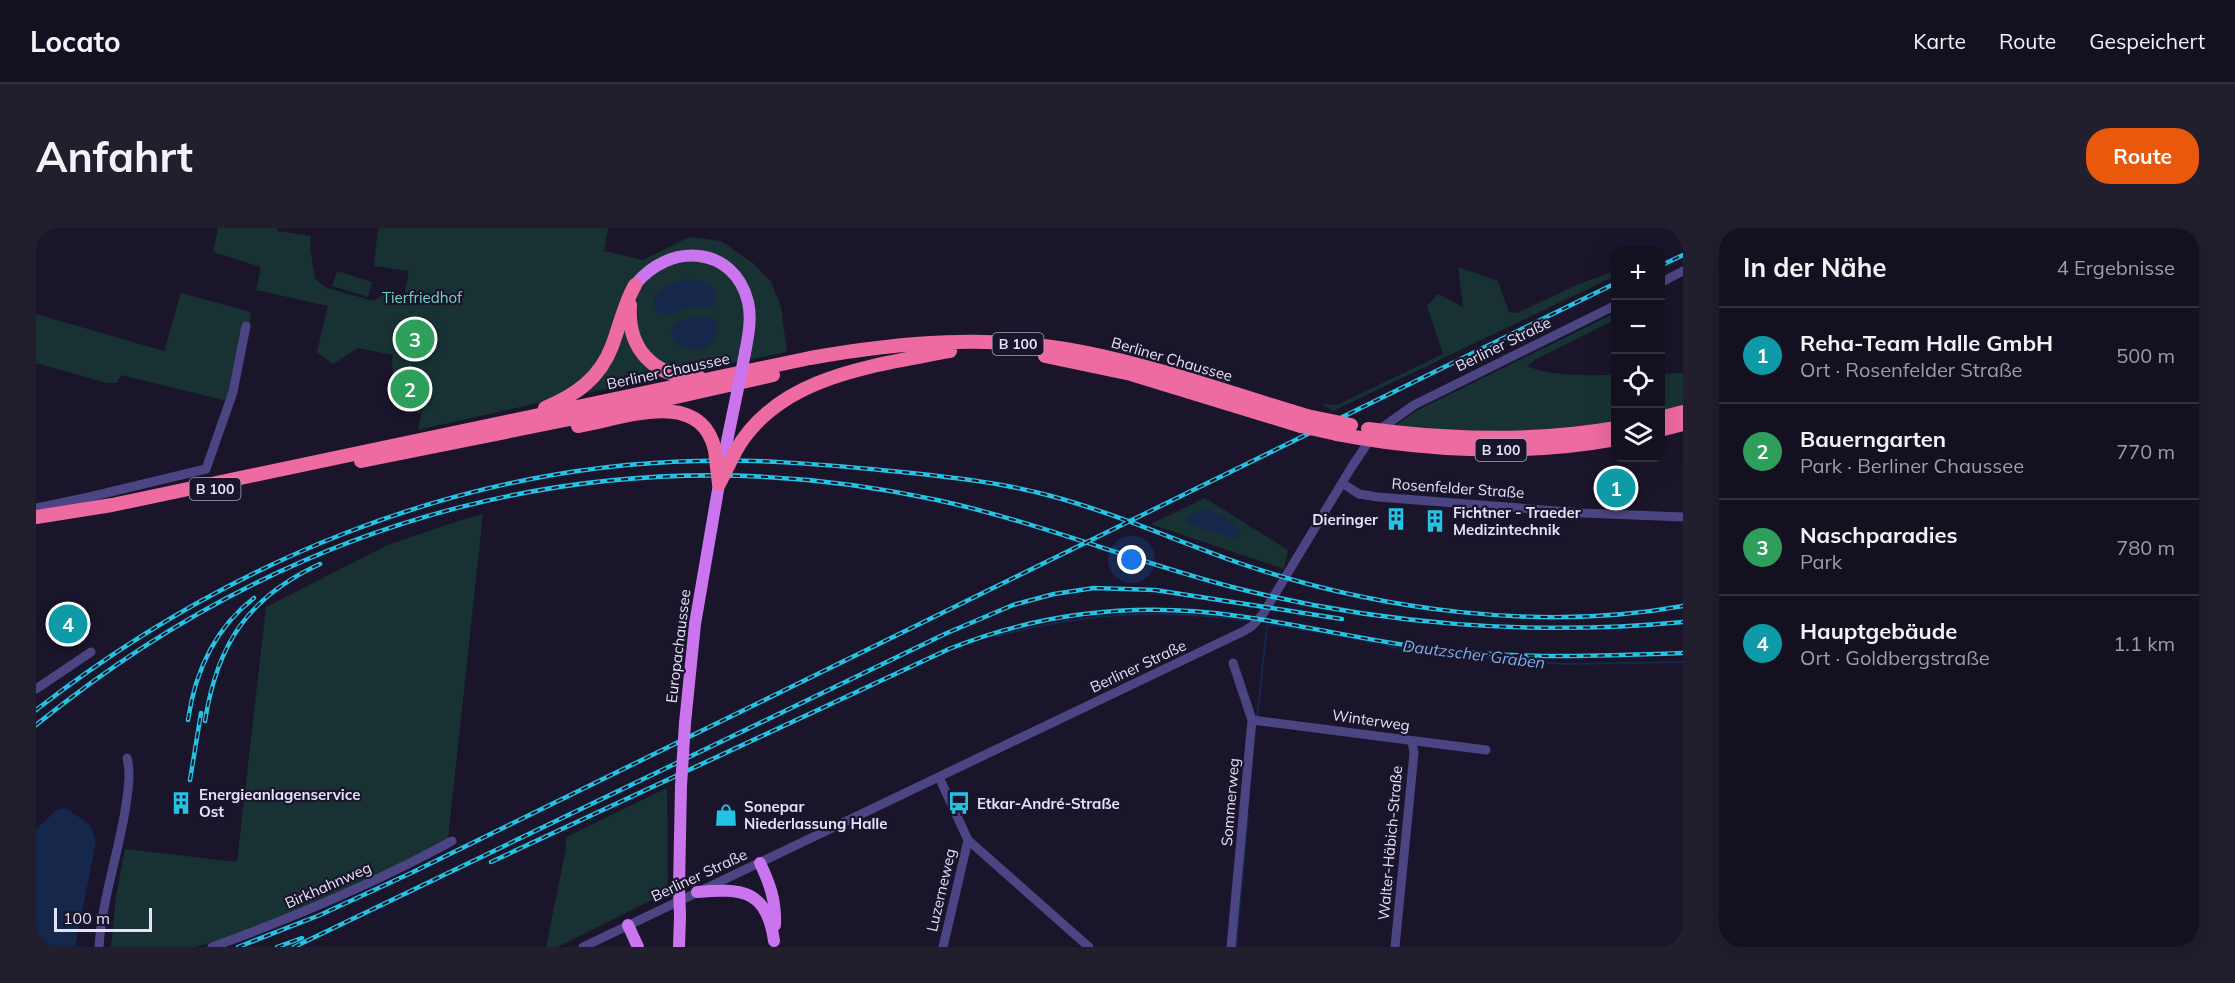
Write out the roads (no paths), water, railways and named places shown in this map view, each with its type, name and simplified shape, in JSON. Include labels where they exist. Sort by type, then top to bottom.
[{"type":"highway","points":[[635,285],[630,302],[629,320],[634,339],[643,355],[654,366],[682,376],[728,375]]},
{"type":"highway","points":[[502,423],[565,399],[585,387],[600,369],[612,348],[628,297],[635,285]]},
{"type":"highway","name":"Berliner Chaussee","points":[[36,517],[112,505],[826,355],[900,344],[961,342],[1059,348],[1105,357],[1304,421]]},
{"type":"highway","points":[[719,484],[725,451],[773,407],[813,385],[844,374],[950,351]]},
{"type":"highway","name":"Berliner Chaussee","points":[[36,523],[489,436],[846,360],[901,354],[950,351],[1007,352],[1080,362],[1304,421]]},
{"type":"highway","points":[[489,436],[553,431],[666,411],[681,412],[699,421],[725,451]]},
{"type":"highway","points":[[1665,417],[1683,412]]},
{"type":"highway","name":"B 100","points":[[1304,421],[1351,425],[1364,433]]},
{"type":"highway","name":"B 100","points":[[1304,421],[1337,434],[1364,433],[1486,450],[1556,447],[1611,440]]},
{"type":"highway","points":[[1665,429],[1683,424]]},
{"type":"highway","name":"B 100","points":[[1389,437],[1496,439],[1555,436],[1611,429]]},
{"type":"highway","points":[[719,484],[725,451]]},
{"type":"main road","points":[[635,285],[653,266],[682,255],[696,255],[712,259],[725,267],[742,287],[748,303],[749,333],[725,451]]},
{"type":"main road","name":"Europachaussee","points":[[680,947],[681,786],[685,723],[695,624],[719,484]]},
{"type":"main road","points":[[760,862],[771,886],[775,903],[773,944]]},
{"type":"main road","points":[[698,892],[738,891],[754,898],[771,919],[773,944]]},
{"type":"main road","points":[[628,925],[639,947]]},
{"type":"street","points":[[1665,281],[1683,272]]},
{"type":"street","name":"Berliner Straße","points":[[583,947],[1225,641],[1252,626],[1281,587],[1342,483],[1372,438],[1388,423],[1408,408],[1611,307]]},
{"type":"street","points":[[36,508],[206,469],[233,392],[246,326]]},
{"type":"street","name":"Rosenfelder Straße","points":[[1342,483],[1359,494],[1378,497],[1582,513],[1683,517]]},
{"type":"street","points":[[36,689],[91,652]]},
{"type":"street","name":"Sommerweg","points":[[1231,947],[1255,721],[1233,663]]},
{"type":"street","name":"Winterweg","points":[[1255,721],[1486,750]]},
{"type":"street","name":"Walter-Häbich-Straße","points":[[1395,947],[1414,753],[1412,742]]},
{"type":"street","points":[[99,947],[107,899],[122,836],[130,775],[127,758]]},
{"type":"street","points":[[939,777],[968,840],[1089,947]]},
{"type":"street","name":"Luzerneweg","points":[[944,947],[968,840]]},
{"type":"street","name":"Birkhahnweg","points":[[212,947],[339,898],[452,841]]},
{"type":"water","points":[[686,279],[705,283],[714,289],[716,294],[713,307],[688,308],[668,314],[656,311],[653,303],[655,295],[665,287]]},
{"type":"water","points":[[707,316],[715,320],[718,326],[713,341],[700,349],[678,346],[671,334],[674,322]]},
{"type":"water","points":[[1203,509],[1219,514],[1229,521],[1241,532],[1238,537],[1233,538],[1194,526],[1187,521],[1188,516]]},
{"type":"water","points":[[66,808],[90,825],[96,842],[75,947],[36,947],[36,829],[57,810]]},
{"type":"waterway","points":[[997,636],[1061,622],[1122,615],[1183,615],[1248,621]]},
{"type":"waterway","name":"Dautzscher Graben","points":[[1268,624],[1381,643],[1392,647],[1449,654],[1565,664],[1683,662]]},
{"type":"waterway","points":[[1257,717],[1267,626]]},
{"type":"waterway","points":[[1236,947],[1248,815]]},
{"type":"railway","points":[[1665,264],[1683,255]]},
{"type":"railway","points":[[238,947],[320,915],[411,873],[1611,285]]},
{"type":"railway","points":[[36,710],[109,657],[185,610],[265,568],[348,532],[432,503],[519,481],[608,467],[698,461],[763,461],[828,465],[939,476],[1029,490],[1099,511],[1239,563],[1346,593],[1402,604],[1459,612],[1573,617],[1628,614],[1683,606]]},
{"type":"railway","points":[[36,725],[136,652],[240,591],[348,543],[460,507],[576,485],[694,476],[814,481],[937,500],[1012,519],[1198,578],[1291,601],[1346,611],[1402,619],[1514,627],[1571,628],[1683,622]]},
{"type":"railway","points":[[205,721],[218,669],[240,626],[273,592],[320,564]]},
{"type":"railway","points":[[294,947],[947,633],[1013,605],[1054,594],[1094,588],[1155,590],[1342,619]]},
{"type":"railway","points":[[188,720],[196,685],[209,652],[228,623],[254,598]]},
{"type":"railway","points":[[491,862],[949,649],[1019,626],[1055,619],[1091,613],[1127,611],[1201,612],[1264,620],[1417,647],[1473,653],[1563,656],[1683,653]]},
{"type":"railway","points":[[190,780],[201,713]]},
{"type":"railway","points":[[277,947],[302,938]]},
{"type":"place","name":"Naschparadies","points":[[415,339]]},
{"type":"place","name":"Bauerngarten","points":[[410,389]]},
{"type":"place","name":"Reha-Team Halle GmbH","points":[[1616,488]]},
{"type":"place","name":"Dieringer","points":[[1396,519]]},
{"type":"place","name":"Fichtner - Traeder Medizintechnik","points":[[1435,521]]},
{"type":"place","name":"Hauptgebäude","points":[[68,624]]},
{"type":"place","name":"Energieanlagenservice Ost","points":[[181,803]]},
{"type":"place","name":"Etkar-André-Straße","points":[[959,803]]},
{"type":"place","name":"Sonepar Niederlassung Halle","points":[[726,815]]},
{"type":"park label","name":"Tierfriedhof","points":[[422,297]]}]
